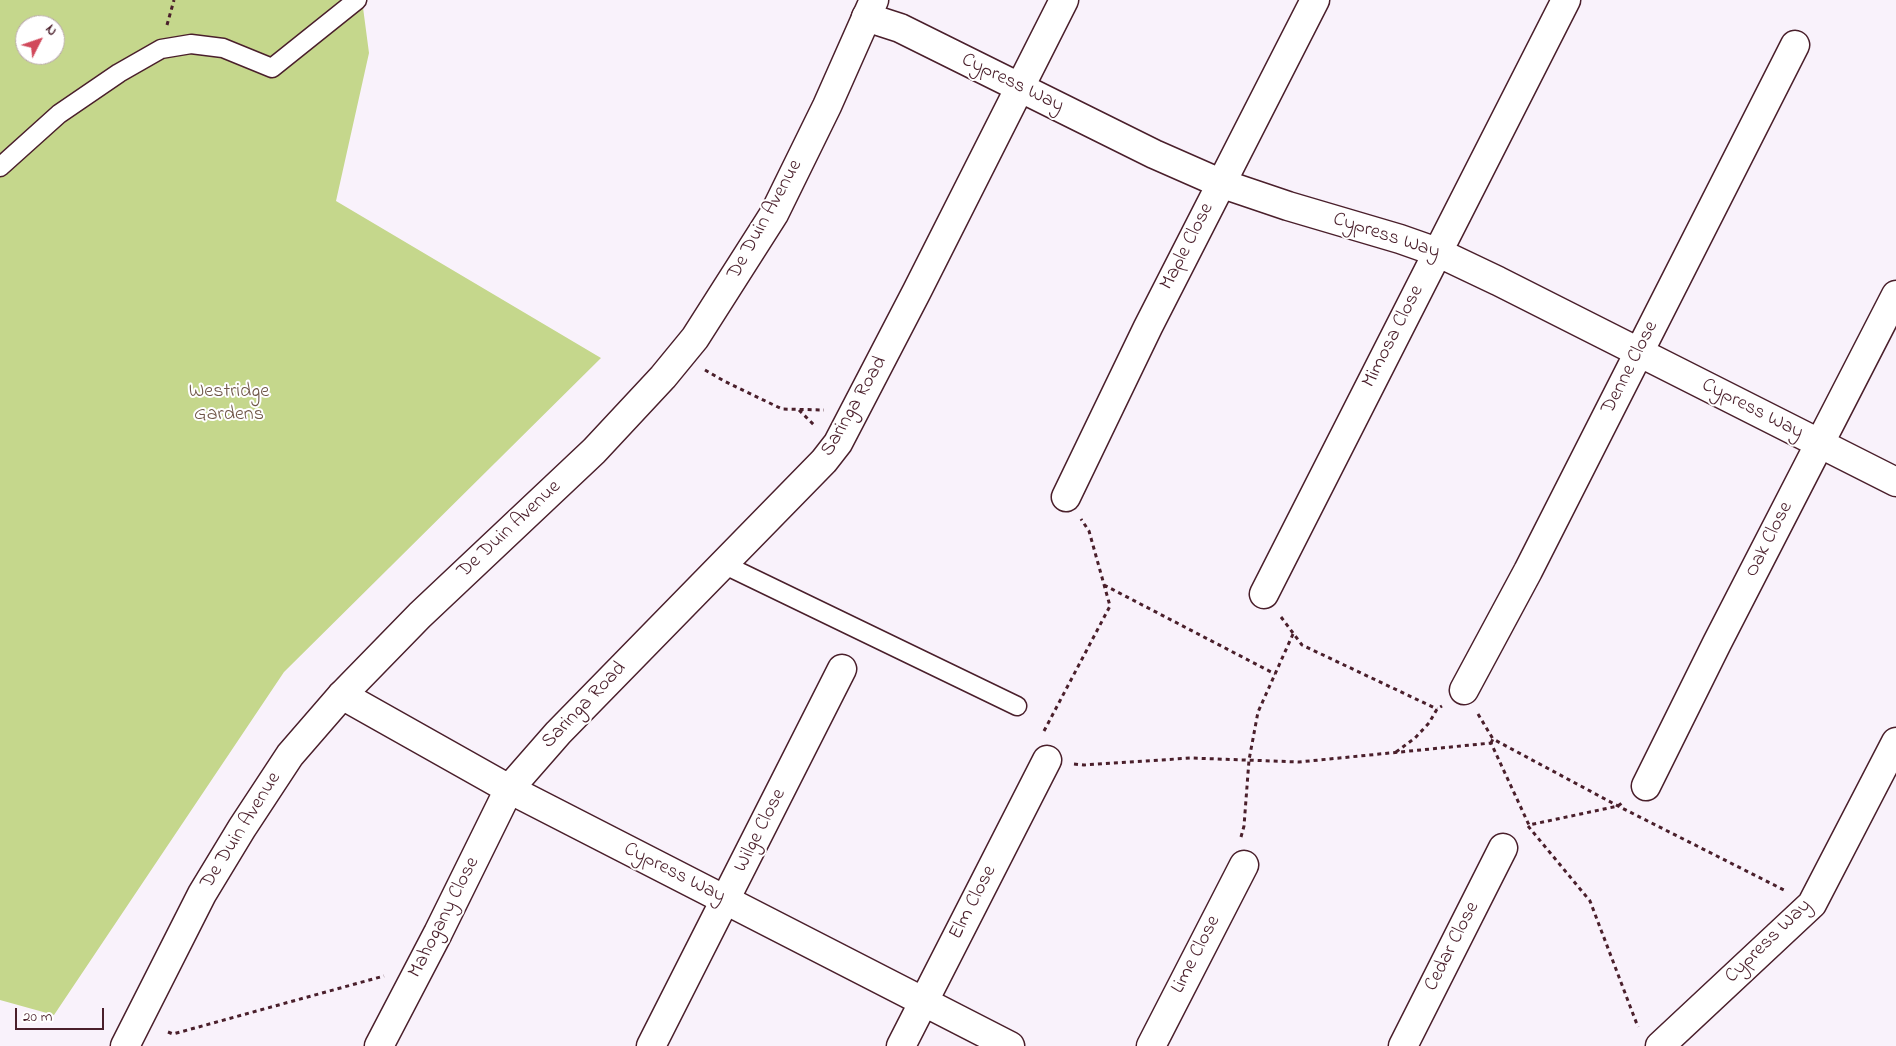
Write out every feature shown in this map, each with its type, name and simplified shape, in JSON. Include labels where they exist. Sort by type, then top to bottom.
[{"type":"street","name":"Saringa Road","points":[[509,790],[558,733],[824,461],[838,443],[1021,88],[1064,0]]},
{"type":"street","name":"Maple Close","points":[[1066,497],[1220,183],[1315,0]]},
{"type":"street","name":"Mimosa Close","points":[[1264,594],[1566,0]]},
{"type":"street","name":"Cypress Way","points":[[870,9],[900,28],[1154,154],[1220,183],[1437,252],[1896,482]]},
{"type":"street","name":"De Duin Avenue","points":[[125,1046],[202,894],[242,828],[290,755],[342,695],[420,615],[594,451],[663,377],[695,338],[774,214],[827,106],[870,9]]},
{"type":"street","name":"Denne Close","points":[[1464,690],[1528,571],[1795,45]]},
{"type":"street","name":"Oak Close","points":[[1646,786],[1717,643],[1896,295]]},
{"type":"street","name":"Wilge Close","points":[[651,1046],[842,669]]},
{"type":"street","name":"Cypress Way","points":[[342,695],[509,790],[1010,1046]]},
{"type":"street","name":"Cypress Way","points":[[1660,1046],[1812,904],[1896,742]]},
{"type":"street","name":"Elm Close","points":[[901,1046],[1047,760]]},
{"type":"street","name":"Mahogany Close","points":[[379,1046],[509,790]]},
{"type":"street","name":"Cedar Close","points":[[1403,1046],[1514,840]]},
{"type":"street","name":"Lime Close","points":[[1151,1046],[1242,854]]},
{"type":"lane","points":[[0,167],[59,114],[119,73],[161,49],[191,44],[223,48],[272,68],[357,0]]},
{"type":"lane","points":[[724,564],[1017,706]]},
{"type":"path","points":[[724,381],[782,410],[828,410]]},
{"type":"path","points":[[799,410],[818,430]]},
{"type":"path","points":[[1044,732],[1110,606],[1089,532]]},
{"type":"path","points":[[1104,584],[1275,674]]},
{"type":"path","points":[[1242,854],[1249,760],[1258,712],[1293,634],[1302,645],[1437,710],[1429,723],[1415,738],[1395,752]]},
{"type":"path","points":[[1084,765],[1191,758],[1300,762],[1491,743],[1493,739],[1618,806],[1812,904]]},
{"type":"path","points":[[1491,743],[1529,825],[1590,901],[1639,1028]]},
{"type":"path","points":[[1514,840],[1529,825],[1618,806]]},
{"type":"path","points":[[168,1032],[173,1034],[391,974],[411,984]]},
{"type":"green space","name":"Westridge Gardens","points":[[0,0],[362,0],[369,53],[336,201],[601,358],[284,672],[54,1015],[0,1000]]}]
